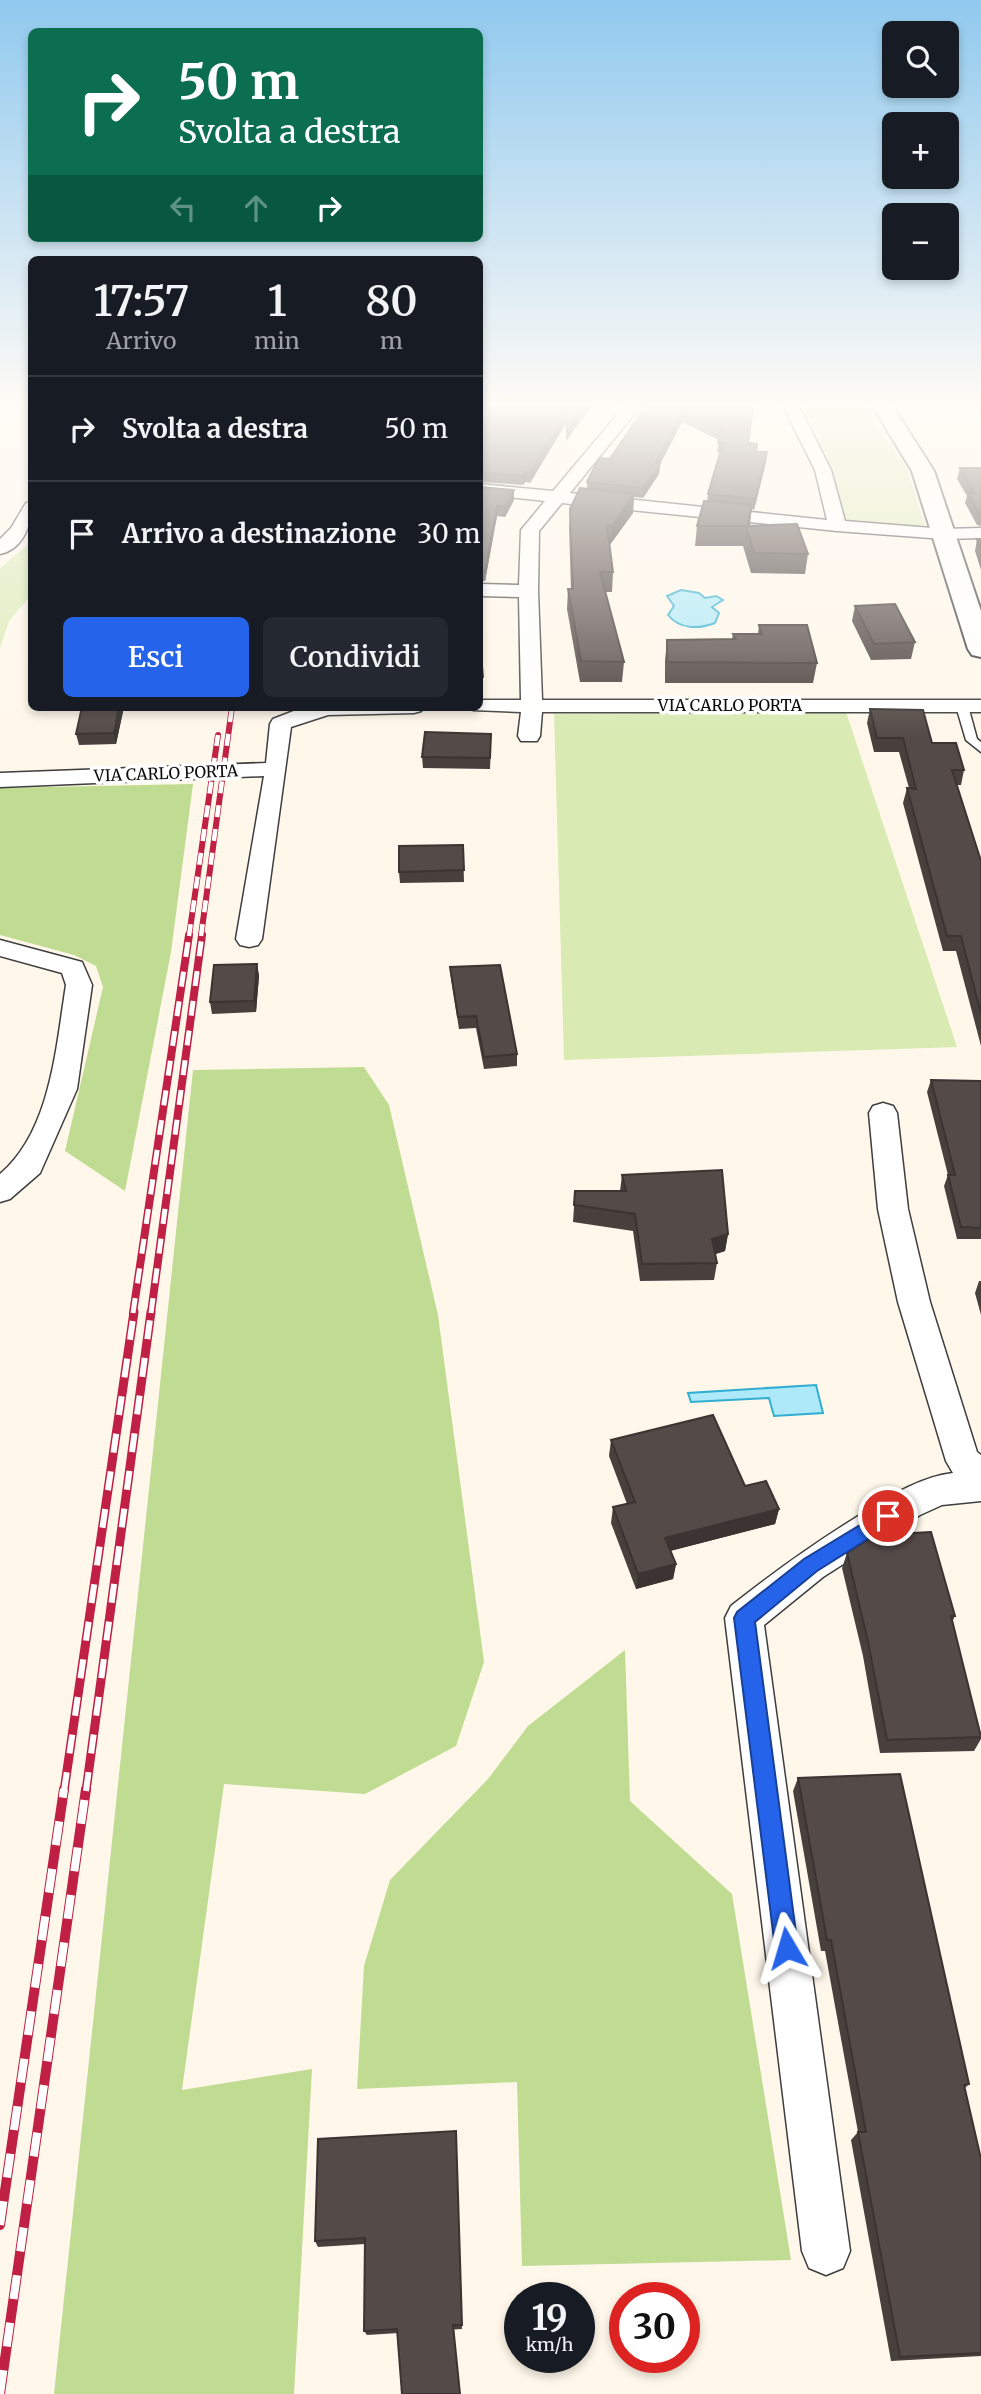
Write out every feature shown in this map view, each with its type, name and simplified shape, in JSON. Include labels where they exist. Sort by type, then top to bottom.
[{"type":"street","points":[[0,549],[18,531],[28,514]]},
{"type":"street","points":[[529,736],[532,705],[528,591],[530,530],[544,514]]},
{"type":"street","points":[[714,514],[944,534],[981,533]]},
{"type":"street","points":[[834,514],[837,526]]},
{"type":"street","points":[[937,514],[981,649]]},
{"type":"street","points":[[483,590],[528,591]]},
{"type":"street","name":"VIA CARLO PORTA","points":[[483,706],[972,706]]},
{"type":"street","points":[[249,939],[281,724],[292,711]]},
{"type":"street","name":"VIA CARLO PORTA","points":[[0,780],[276,769]]},
{"type":"street","points":[[0,948],[73,968],[79,985],[63,1089],[30,1165],[0,1191]]},
{"type":"street","points":[[883,1113],[892,1209],[914,1302],[963,1461],[981,1476]]},
{"type":"street","points":[[826,2251],[744,1618],[810,1565],[908,1504],[939,1490],[981,1486]]},
{"type":"lane","points":[[972,706],[972,740],[981,749]]},
{"type":"green space","points":[[842,514],[921,514],[925,526],[844,522]]},
{"type":"green space","points":[[28,545],[28,599],[9,621],[0,648],[0,568]]},
{"type":"green space","points":[[846,712],[957,1047],[564,1060],[554,714]]},
{"type":"green space","points":[[193,784],[171,952],[125,1191],[65,1151],[103,987],[96,966],[74,955],[0,935],[0,788]]},
{"type":"green space","points":[[364,1067],[389,1105],[438,1315],[484,1662],[456,1746],[365,1794],[224,1784],[182,2090],[312,2069],[294,2394],[54,2394],[193,1070]]},
{"type":"green space","points":[[625,1650],[630,1801],[732,1894],[791,2260],[522,2266],[517,2082],[357,2089],[364,1966],[390,1880],[488,1779],[528,1726]]},
{"type":"water","points":[[681,590],[699,593],[705,598],[716,596],[723,600],[712,607],[719,613],[715,623],[690,627],[673,620],[668,615],[674,606],[667,596]]},
{"type":"water","points":[[816,1385],[823,1413],[774,1416],[769,1398],[691,1402],[688,1393]]},
{"type":"building","points":[[483,514],[496,514],[485,571]]},
{"type":"building","points":[[570,514],[620,514],[612,526],[607,526],[613,572],[600,572],[624,662],[581,661],[568,589],[573,589]]},
{"type":"building","points":[[700,514],[750,514],[747,526],[697,526]]},
{"type":"building","points":[[797,524],[808,554],[754,553],[746,526]]},
{"type":"building","points":[[895,604],[915,642],[874,644],[855,606]]},
{"type":"building","points":[[759,625],[807,625],[817,663],[667,662],[667,640],[736,639],[733,634],[762,634]]},
{"type":"building","points":[[870,709],[923,710],[932,743],[956,743],[964,770],[952,770],[981,861],[981,1014],[961,936],[947,936],[907,788],[916,789],[903,738],[877,738]]},
{"type":"building","points":[[81,711],[118,711],[114,733],[76,734]]},
{"type":"building","points":[[425,732],[491,734],[490,758],[422,757]]},
{"type":"building","points":[[463,845],[464,870],[399,872],[399,846]]},
{"type":"building","points":[[257,964],[254,1001],[210,1002],[214,965]]},
{"type":"building","points":[[500,965],[517,1054],[484,1057],[476,1016],[458,1017],[450,967]]},
{"type":"building","points":[[931,1080],[981,1081],[981,1228],[961,1227],[948,1175],[955,1175]]},
{"type":"building","points":[[722,1170],[728,1234],[712,1239],[717,1263],[642,1264],[635,1214],[574,1205],[575,1191],[626,1191],[622,1175]]},
{"type":"building","points":[[713,1415],[745,1486],[766,1481],[779,1509],[665,1538],[676,1564],[638,1574],[613,1507],[635,1502],[611,1440]]},
{"type":"building","points":[[931,1532],[955,1616],[951,1616],[981,1737],[887,1740],[847,1553],[875,1535]]},
{"type":"building","points":[[900,1774],[969,2084],[964,2085],[981,2159],[981,2353],[900,2357],[858,2132],[866,2132],[798,1778]]},
{"type":"building","points":[[456,2131],[462,2325],[453,2325],[460,2394],[402,2394],[397,2329],[364,2331],[365,2238],[315,2241],[318,2139]]},
{"type":"railway","points":[[201,936],[231,711]]},
{"type":"railway","points":[[189,936],[218,735]]},
{"type":"railway","points":[[133,1313],[189,935]]},
{"type":"railway","points":[[151,1313],[202,935]]},
{"type":"railway","points":[[64,1791],[134,1312]]},
{"type":"railway","points":[[86,1791],[151,1312]]},
{"type":"railway","points":[[0,2225],[64,1789]]},
{"type":"railway","points":[[0,2394],[86,1789]]},
{"type":"route","points":[[787,1948],[744,1618],[810,1565],[888,1516]]}]
